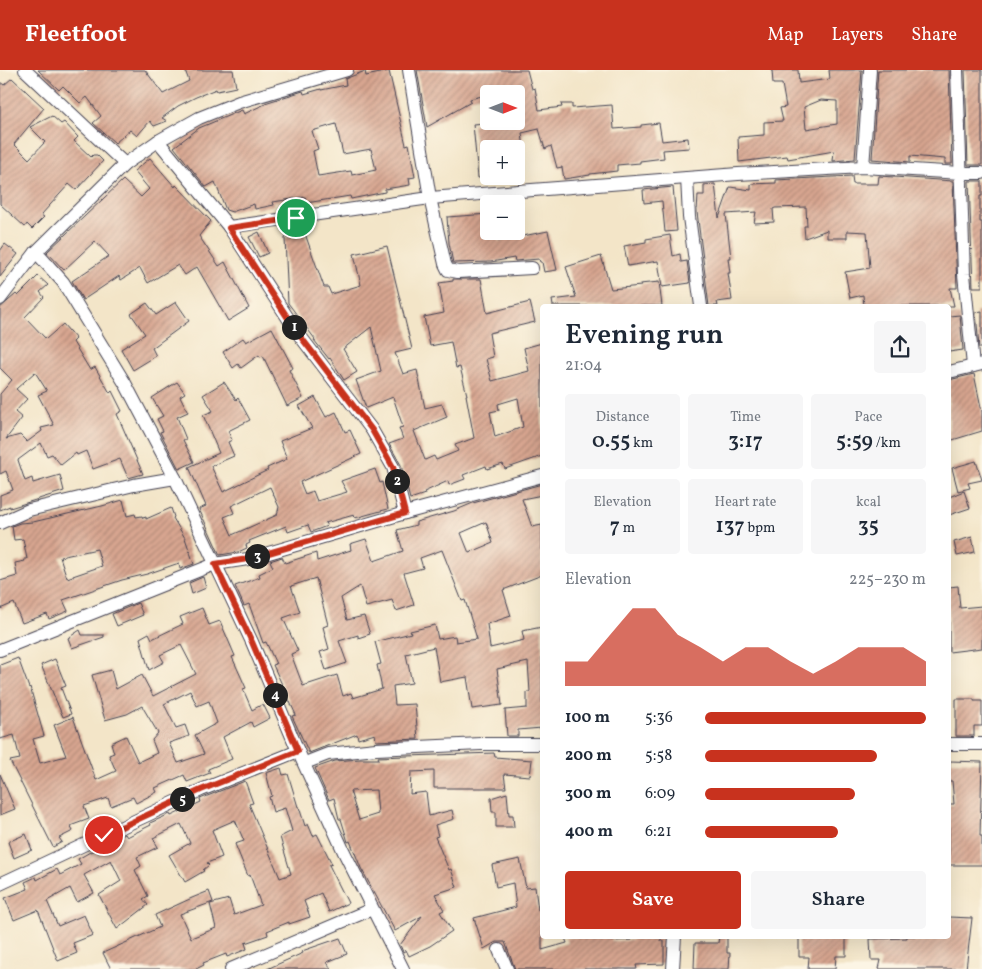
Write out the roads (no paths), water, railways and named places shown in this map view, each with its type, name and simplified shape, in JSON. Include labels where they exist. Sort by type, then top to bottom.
[{"type":"street","points":[[25,70],[124,164]]},
{"type":"street","points":[[1,295],[36,252],[124,164],[158,141],[199,118],[239,102],[348,70]]},
{"type":"street","points":[[409,70],[430,198],[444,264],[448,270],[458,272],[532,268]]},
{"type":"street","points":[[863,167],[870,70]]},
{"type":"street","points":[[951,372],[978,365],[964,274],[957,70]]},
{"type":"street","points":[[158,141],[229,228],[297,332],[372,430],[393,467],[405,513]]},
{"type":"street","points":[[229,228],[430,198],[738,174],[863,167],[982,173]]},
{"type":"street","points":[[687,178],[689,217],[701,304]]},
{"type":"street","points":[[36,252],[64,282],[126,385],[175,478],[252,642],[320,800],[403,969]]},
{"type":"street","points":[[0,650],[215,564],[248,559],[405,513],[540,477]]},
{"type":"street","points":[[0,523],[28,510],[134,485],[175,478]]},
{"type":"street","points":[[305,763],[328,754],[376,748],[540,744]]},
{"type":"street","points":[[951,744],[982,744]]},
{"type":"street","points":[[0,884],[201,790],[298,751]]},
{"type":"street","points":[[231,969],[372,909]]},
{"type":"street","points":[[673,969],[675,939]]},
{"type":"street","points":[[499,950],[506,969]]}]
